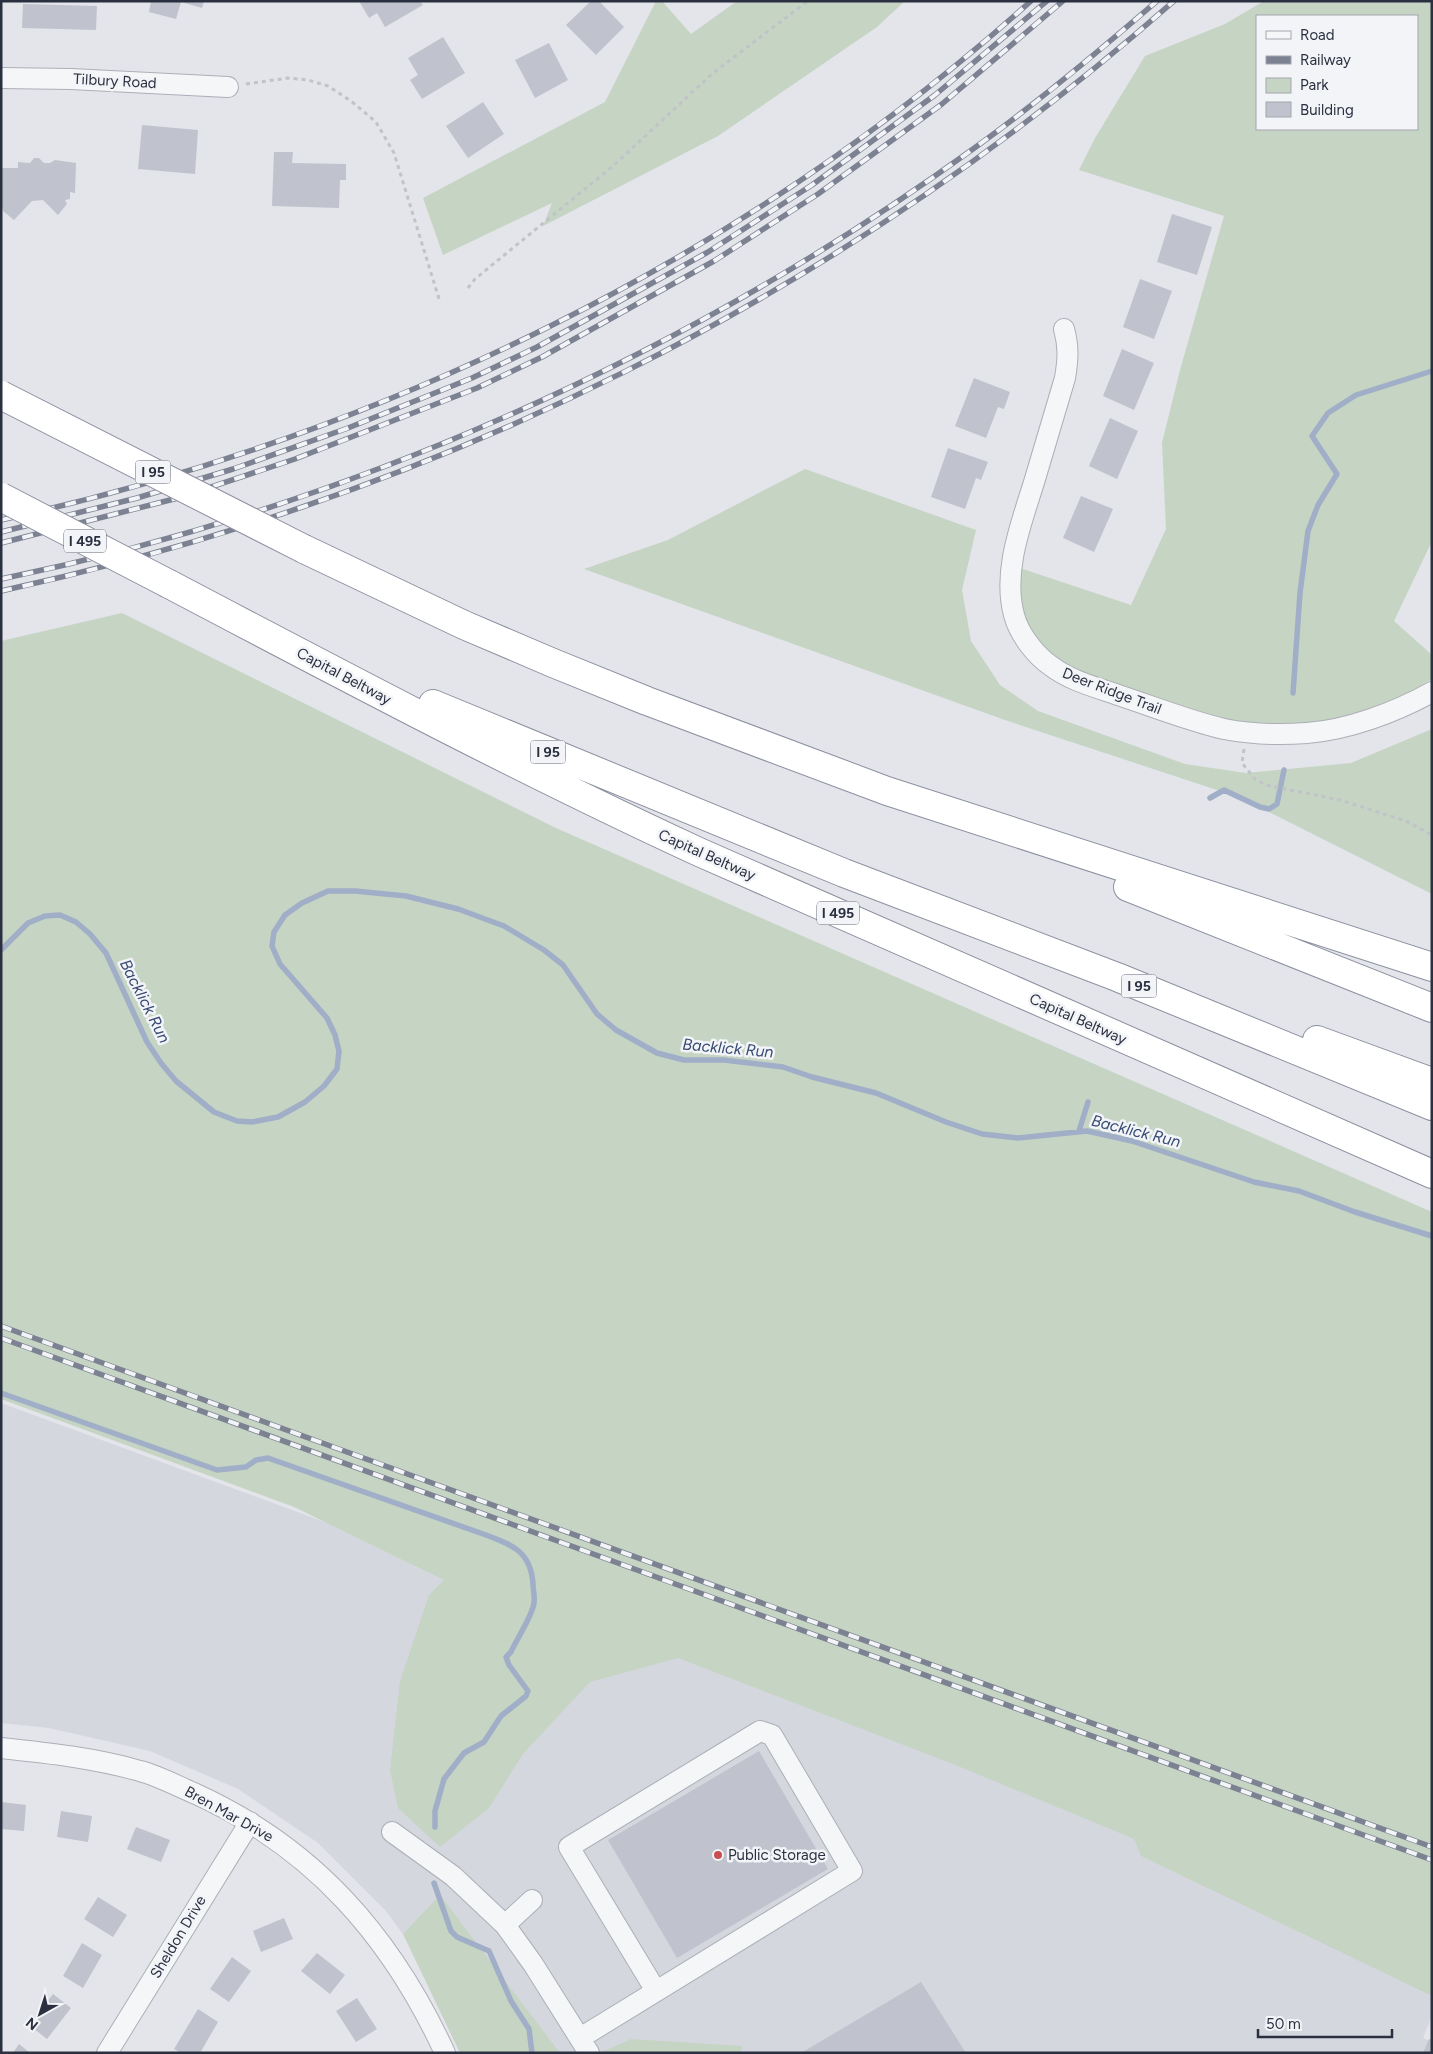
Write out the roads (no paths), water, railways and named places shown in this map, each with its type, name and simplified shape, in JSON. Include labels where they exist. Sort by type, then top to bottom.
[{"type":"highway","name":"I 95","points":[[1,395],[304,549],[464,625],[647,701],[888,791],[1432,1008]]},
{"type":"highway","name":"Capital Beltway","points":[[1,497],[503,759],[598,805],[699,852],[1432,1174]]},
{"type":"highway","name":"I 95","points":[[254,629],[844,873],[1117,977],[1432,1106]]},
{"type":"highway","points":[[888,791],[1432,967]]},
{"type":"highway","points":[[844,873],[1364,1056],[1432,1082]]},
{"type":"street","name":"Tilbury Road","points":[[1,78],[71,79],[228,87]]},
{"type":"street","name":"Deer Ridge Trail","points":[[1064,330],[1068,341],[1069,358],[1065,378],[1020,530],[1009,584],[1014,617],[1023,635],[1035,652],[1050,666],[1076,680],[1188,719],[1226,729],[1308,733],[1346,726],[1407,706],[1432,692]]},
{"type":"street","points":[[392,1832],[453,1876],[506,1925],[534,1964],[584,2046],[656,1990],[852,1871],[772,1735],[760,1731],[569,1846],[656,1990]]},
{"type":"street","name":"Bren Mar Drive","points":[[1,1748],[97,1760],[141,1771],[221,1806],[275,1838],[310,1865],[362,1918],[400,1969],[417,1996],[445,2053]]},
{"type":"street","name":"Sheldon Drive","points":[[107,2053],[250,1822]]},
{"type":"street","points":[[506,1925],[532,1900]]},
{"type":"waterway","points":[[1293,693],[1300,593],[1308,531],[1318,505],[1337,474],[1312,436],[1328,413],[1356,395],[1432,371]]},
{"type":"waterway","points":[[1210,798],[1224,790],[1260,807],[1269,809],[1277,804],[1284,770]]},
{"type":"waterway","name":"Backlick Run","points":[[1,950],[28,923],[45,916],[60,915],[76,922],[90,934],[106,953],[147,1042],[176,1081],[214,1112],[237,1121],[252,1122],[278,1117],[305,1102],[324,1086],[337,1069],[339,1051],[335,1035],[327,1018],[280,964],[272,946],[274,932],[285,915],[302,903],[328,891],[355,891],[406,896],[458,909],[504,926],[544,950],[563,965],[597,1014],[616,1030],[657,1053],[684,1060],[724,1060],[783,1067],[812,1077],[876,1093],[946,1122],[982,1134],[1018,1138],[1087,1131],[1132,1141],[1254,1182],[1299,1191],[1355,1212],[1432,1236]]},
{"type":"waterway","points":[[1079,1131],[1088,1102]]},
{"type":"waterway","points":[[1,1393],[217,1470],[246,1467],[256,1460],[268,1458],[486,1535],[504,1542],[519,1551],[529,1564],[532,1573],[534,1603],[533,1609],[511,1652],[506,1657],[509,1665],[528,1691],[526,1696],[501,1716],[484,1742],[464,1753],[444,1779],[435,1811],[435,1827]]},
{"type":"waterway","points":[[434,1883],[451,1931],[457,1937],[489,1951],[511,2001],[529,2029],[532,2053]]},
{"type":"railway","points":[[1,520],[142,484],[281,440],[417,387],[549,327],[678,257],[801,180],[919,95],[1031,1]]},
{"type":"railway","points":[[1,532],[137,498],[233,469],[348,428],[472,378],[537,347],[708,252],[812,185],[935,95],[1047,1]]},
{"type":"railway","points":[[1,543],[178,498],[295,459],[477,388],[542,357],[714,261],[818,194],[942,104],[1063,1]]},
{"type":"railway","points":[[1,579],[131,548],[259,511],[386,466],[509,415],[631,357],[749,294],[863,224],[973,149],[1020,114],[1157,1]]},
{"type":"railway","points":[[1,591],[163,551],[321,500],[476,441],[625,371],[770,293],[910,205],[1045,107],[1174,1]]},
{"type":"railway","points":[[1,1326],[1432,1847]]},
{"type":"railway","points":[[1,1338],[1432,1860]]},
{"type":"place","name":"Public Storage","points":[[718,1855]]}]
